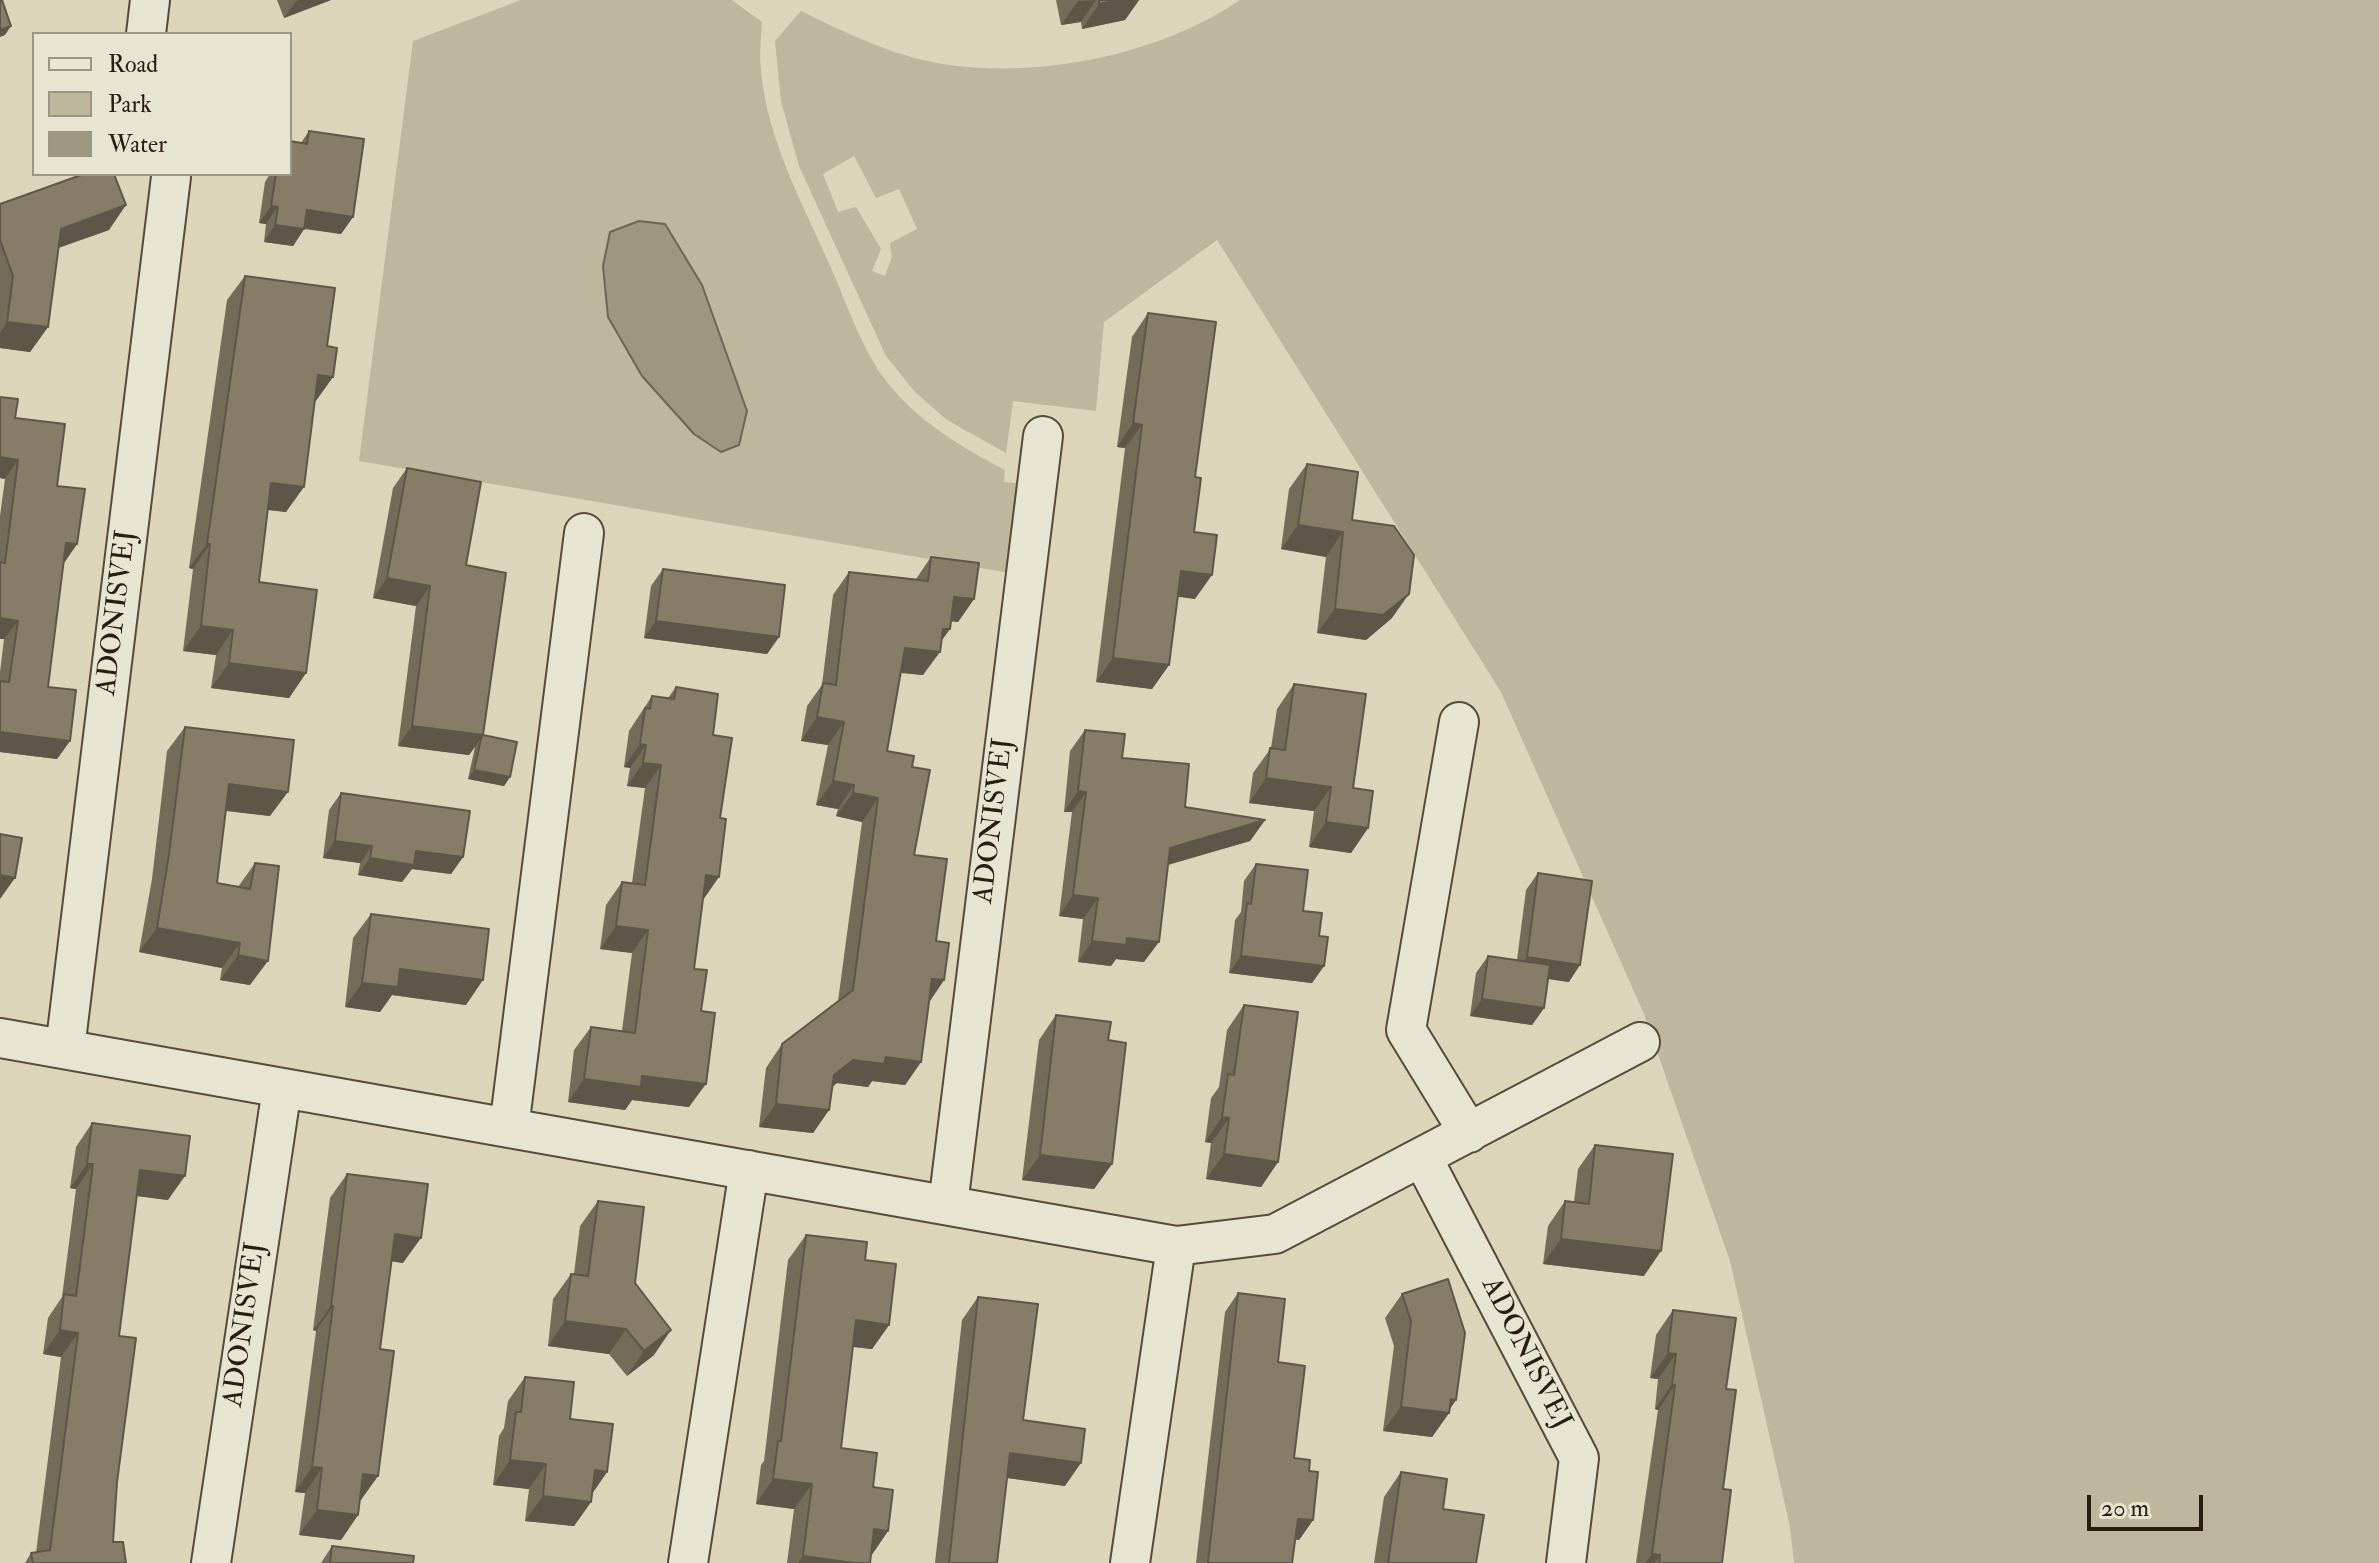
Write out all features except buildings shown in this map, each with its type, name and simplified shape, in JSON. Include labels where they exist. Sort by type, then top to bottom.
[{"type":"street","points":[[146,32],[150,0]]},
{"type":"street","name":"ADONISVEJ","points":[[65,1049],[171,177]]},
{"type":"street","name":"ADONISVEJ","points":[[948,1205],[1043,436]]},
{"type":"street","points":[[509,1128],[584,533]]},
{"type":"street","points":[[1459,722],[1406,1030],[1469,1133]]},
{"type":"street","points":[[0,1038],[1176,1246],[1275,1234],[1640,1042]]},
{"type":"street","name":"ADONISVEJ","points":[[211,1563],[282,1088]]},
{"type":"street","name":"ADONISVEJ","points":[[1422,1157],[1579,1458],[1566,1563]]},
{"type":"street","points":[[688,1563],[749,1170]]},
{"type":"street","points":[[1130,1563],[1176,1246]]},
{"type":"green space","points":[[521,0],[732,0],[762,22],[761,70],[779,148],[854,324],[874,363],[893,390],[922,417],[954,441],[1005,470],[1004,482],[1027,484],[1016,574],[359,461],[413,41]]},
{"type":"green space","points":[[1240,0],[2379,0],[2379,1563],[1794,1563],[1790,1527],[1730,1261],[1644,1014],[1501,692],[1217,240],[1104,322],[1096,411],[1013,401],[1006,453],[947,420],[915,392],[886,356],[799,166],[781,101],[775,41],[801,11],[911,57],[949,65],[986,68],[1023,68],[1100,58],[1175,35]],"holes":[[[854,156],[876,198],[899,189],[917,229],[890,243],[892,257],[885,276],[872,271],[881,249],[856,207],[838,212],[823,174]]]},
{"type":"water","points":[[639,221],[665,224],[702,285],[747,411],[739,445],[721,452],[694,434],[642,376],[608,317],[603,266],[610,232]]}]
